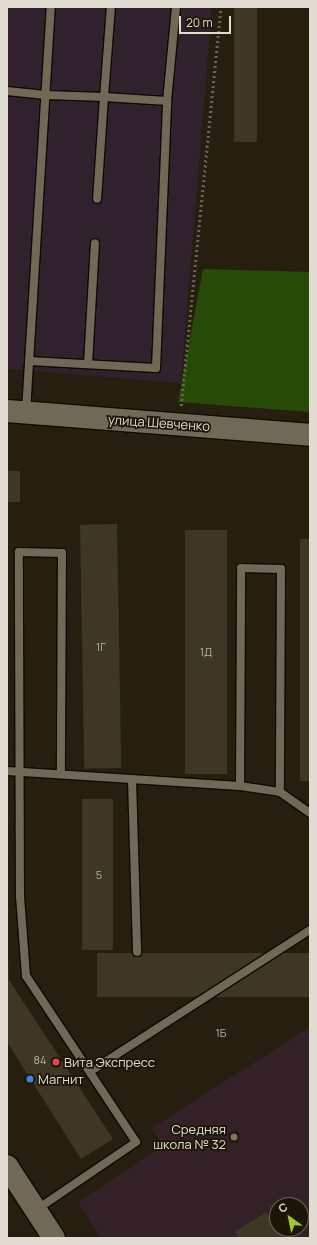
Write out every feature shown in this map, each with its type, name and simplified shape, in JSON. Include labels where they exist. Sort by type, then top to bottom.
[{"type":"main road","name":"улица Шевченко","points":[[17,412],[310,435]]},
{"type":"main road","points":[[7,1166],[54,1238]]},
{"type":"lane","points":[[17,412],[29,360],[51,7]]},
{"type":"lane","points":[[97,199],[111,7]]},
{"type":"lane","points":[[29,360],[156,368],[168,101],[176,7]]},
{"type":"lane","points":[[7,91],[46,96],[104,97],[168,101]]},
{"type":"lane","points":[[88,364],[95,243]]},
{"type":"lane","points":[[36,1210],[136,1142],[91,1071],[26,976],[20,897],[21,771],[19,552],[62,553],[61,774]]},
{"type":"lane","points":[[240,786],[241,568],[281,569],[280,792]]},
{"type":"lane","points":[[7,771],[240,786],[280,792],[310,813]]},
{"type":"lane","points":[[132,780],[136,952]]},
{"type":"lane","points":[[91,1071],[310,930]]},
{"type":"path","points":[[180,424],[221,7]]},
{"type":"shaded area","points":[[7,7],[212,7],[181,383],[7,369]]},
{"type":"shaded area","name":"Средняя школа № 32","points":[[310,1027],[310,1238],[101,1238],[78,1203],[163,1145],[152,1128]]},
{"type":"green space","points":[[203,269],[310,272],[310,412],[178,402]]},
{"type":"building","points":[[234,7],[257,7],[257,142],[234,142]]},
{"type":"building","points":[[7,471],[20,471],[20,502],[7,502]]},
{"type":"building","points":[[117,524],[121,768],[84,769],[80,525]]},
{"type":"building","points":[[185,530],[227,530],[227,774],[185,774]]},
{"type":"building","points":[[300,539],[310,539],[310,781],[300,781]]},
{"type":"building","points":[[82,799],[113,799],[113,950],[82,950]]},
{"type":"building","points":[[7,939],[9,980],[113,1139],[81,1159],[7,1042]]},
{"type":"building","points":[[97,953],[310,953],[310,997],[97,997]]},
{"type":"building","points":[[266,1212],[269,1217],[269,1237],[283,1238],[239,1238],[235,1232]]},
{"type":"place","name":"Вита Экспресс","points":[[56,1062]]},
{"type":"place","name":"Магнит","points":[[30,1079]]},
{"type":"place","name":"Средняя школа № 32","points":[[234,1137]]}]
